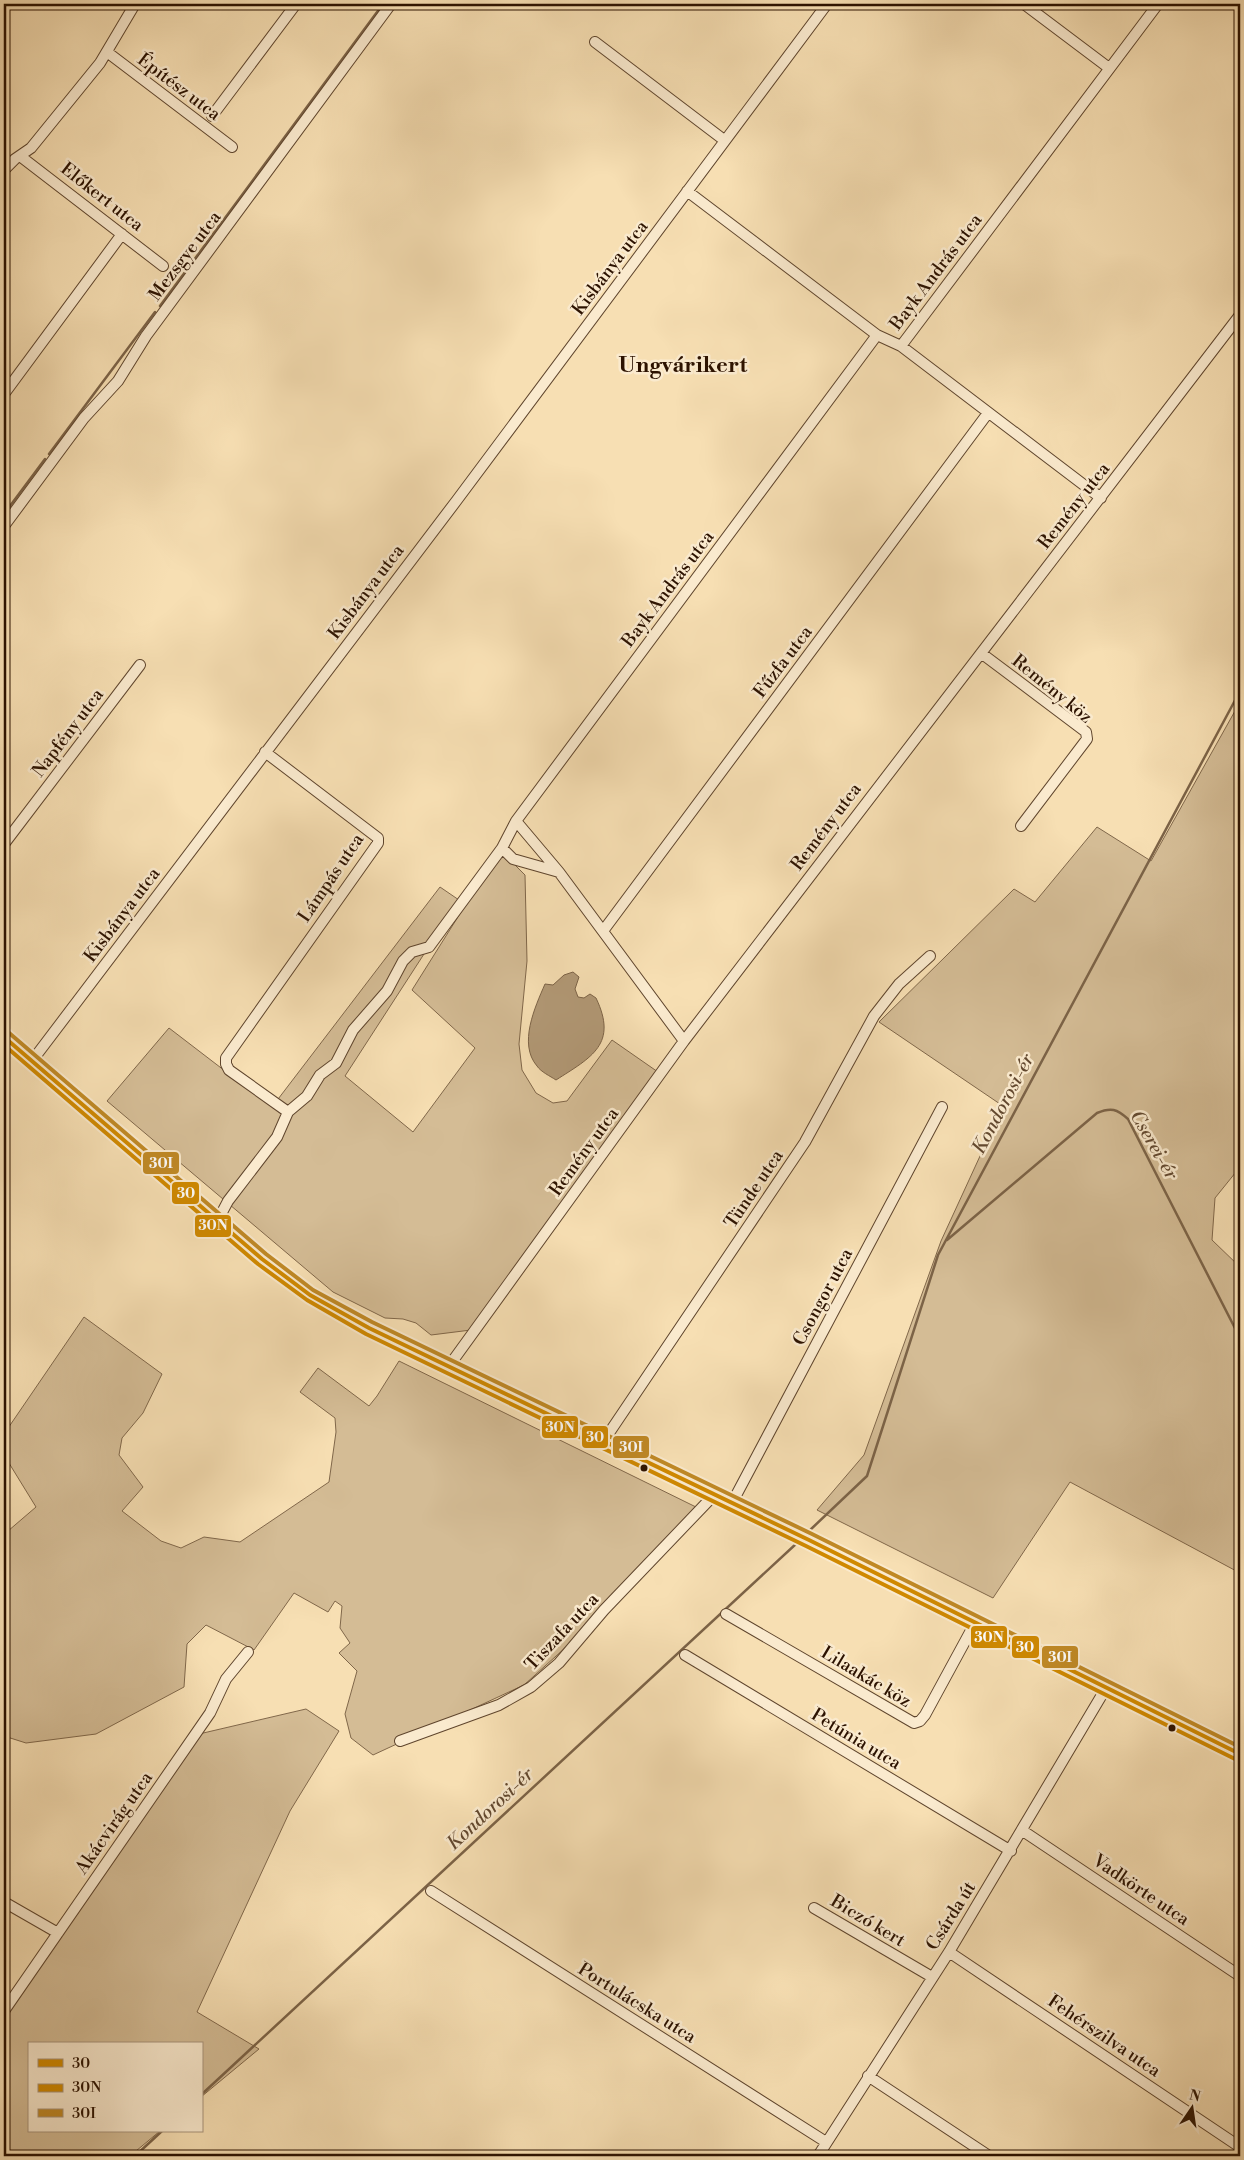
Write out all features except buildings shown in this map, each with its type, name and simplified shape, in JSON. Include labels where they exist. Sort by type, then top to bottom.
[{"type":"main road","points":[[4,1037],[262,1259],[310,1294],[369,1328],[732,1503],[1240,1754]]},
{"type":"street","points":[[4,170],[32,148],[46,131],[107,52],[135,4]]},
{"type":"street","points":[[212,116],[296,4]]},
{"type":"street","name":"Mezsgye utca","points":[[4,526],[78,425],[118,381],[146,336],[391,4]]},
{"type":"street","name":"Kisbánya utca","points":[[32,1061],[827,4]]},
{"type":"street","points":[[1024,4],[1109,68]]},
{"type":"street","name":"Bayk András utca","points":[[218,1220],[228,1201],[277,1137],[288,1112],[307,1096],[320,1075],[336,1063],[352,1030],[388,991],[403,961],[412,952],[429,946],[502,848],[516,821],[877,335],[901,346],[1158,4]]},
{"type":"street","points":[[595,42],[724,140]]},
{"type":"street","name":"Építész utca","points":[[107,52],[232,147]]},
{"type":"street","name":"Előkert utca","points":[[20,156],[163,266]]},
{"type":"street","points":[[687,191],[877,335]]},
{"type":"street","points":[[4,394],[122,234]]},
{"type":"street","name":"Remény utca","points":[[449,1366],[684,1041],[1240,315]]},
{"type":"street","points":[[901,346],[1101,498]]},
{"type":"street","name":"Fűzfa utca","points":[[603,931],[988,412]]},
{"type":"street","name":"Remény köz","points":[[981,653],[1086,732],[1087,739],[1021,826]]},
{"type":"street","name":"Napfény utca","points":[[4,844],[140,665]]},
{"type":"street","name":"Lámpás utca","points":[[265,752],[378,838],[378,843],[229,1053],[226,1064],[229,1070],[288,1112]]},
{"type":"street","points":[[516,821],[559,872],[684,1041]]},
{"type":"street","points":[[502,848],[513,859],[559,872]]},
{"type":"street","name":"Tünde utca","points":[[603,1442],[805,1142],[874,1016],[899,984],[930,956]]},
{"type":"street","name":"Csongor utca","points":[[732,1503],[942,1107]]},
{"type":"street","name":"Tiszafa utca","points":[[400,1741],[499,1705],[531,1687],[559,1663],[604,1610],[714,1495]]},
{"type":"street","name":"Lilaakác köz","points":[[726,1614],[914,1723],[920,1721],[925,1714],[975,1624]]},
{"type":"street","name":"Akácvirág utca","points":[[4,2011],[210,1713],[226,1680],[248,1652]]},
{"type":"street","name":"Petúnia utca","points":[[685,1655],[1010,1850]]},
{"type":"street","name":"Csárda út","points":[[818,2156],[949,1952],[1023,1831],[1106,1688]]},
{"type":"street","name":"Vadkörte utca","points":[[1023,1831],[1240,1976]]},
{"type":"street","name":"Portulácska utca","points":[[431,1891],[826,2142]]},
{"type":"street","points":[[4,1902],[58,1932]]},
{"type":"street","name":"Biczó kert","points":[[814,1908],[932,1977]]},
{"type":"street","name":"Fehérszilva utca","points":[[949,1952],[1240,2147]]},
{"type":"street","points":[[868,2076],[988,2156]]},
{"type":"shaded area","points":[[1240,702],[1240,1167],[1215,1198],[1212,1240],[1240,1267],[1240,1573],[1070,1482],[993,1598],[817,1510],[864,1455],[941,1241],[1003,1106],[879,1022],[1014,889],[1035,902],[1097,827],[1151,861]]},
{"type":"shaded area","points":[[500,850],[525,875],[527,961],[519,1044],[522,1070],[536,1093],[553,1103],[567,1101],[612,1040],[658,1072],[471,1330],[431,1335],[416,1323],[403,1319],[385,1318],[333,1292],[107,1101],[169,1028],[272,1107],[440,887],[459,900],[345,1076],[413,1132],[475,1048],[412,990]]},
{"type":"shaded area","points":[[573,972],[579,977],[575,989],[578,997],[584,998],[590,994],[596,998],[602,1014],[603,1038],[598,1048],[590,1056],[556,1080],[541,1070],[531,1057],[529,1047],[530,1025],[545,984],[553,985],[564,975]]},
{"type":"shaded area","points":[[84,1317],[162,1374],[143,1413],[122,1438],[119,1455],[143,1487],[122,1511],[161,1541],[181,1548],[204,1537],[240,1542],[329,1482],[336,1432],[335,1418],[300,1392],[318,1368],[369,1406],[399,1361],[698,1508],[597,1619],[524,1685],[373,1755],[351,1738],[345,1714],[357,1671],[339,1653],[350,1643],[340,1628],[342,1606],[335,1601],[328,1612],[294,1593],[254,1650],[206,1625],[187,1644],[184,1687],[96,1734],[26,1743],[4,1736],[4,1526],[8,1531],[36,1507],[4,1455],[4,1434]]},
{"type":"shaded area","points":[[306,1709],[339,1731],[290,1811],[197,2012],[259,2049],[202,2096],[202,2042],[28,2042],[28,2132],[159,2132],[130,2156],[4,2156],[4,2018],[199,1734]]},
{"type":"waterway","points":[[160,306],[383,4]]},
{"type":"waterway","points":[[49,454],[155,312]]},
{"type":"waterway","points":[[4,514],[45,459]]},
{"type":"waterway","name":"Kondorosi-ér","points":[[809,1531],[867,1476],[938,1255],[1240,691]]},
{"type":"waterway","name":"Cserei-ér","points":[[947,1240],[1097,1113],[1106,1110],[1117,1111],[1128,1119],[1240,1338]]},
{"type":"waterway","name":"Kondorosi-ér","points":[[202,2094],[797,1543]]},
{"type":"waterway","name":"Kondorosi-ér","points":[[135,2156],[161,2132]]},
{"type":"transit line","name":"30I","points":[[8,1032],[266,1254],[313,1290],[372,1322],[812,1534],[1240,1747]]},
{"type":"transit line","name":"30","points":[[4,1037],[262,1259],[310,1295],[369,1328],[809,1540],[1240,1754]]},
{"type":"transit line","name":"30N","points":[[4,1045],[258,1264],[307,1300],[366,1334],[806,1546],[1237,1760]]},
{"type":"district","name":"Ungvárikert","points":[[683,365]]}]
